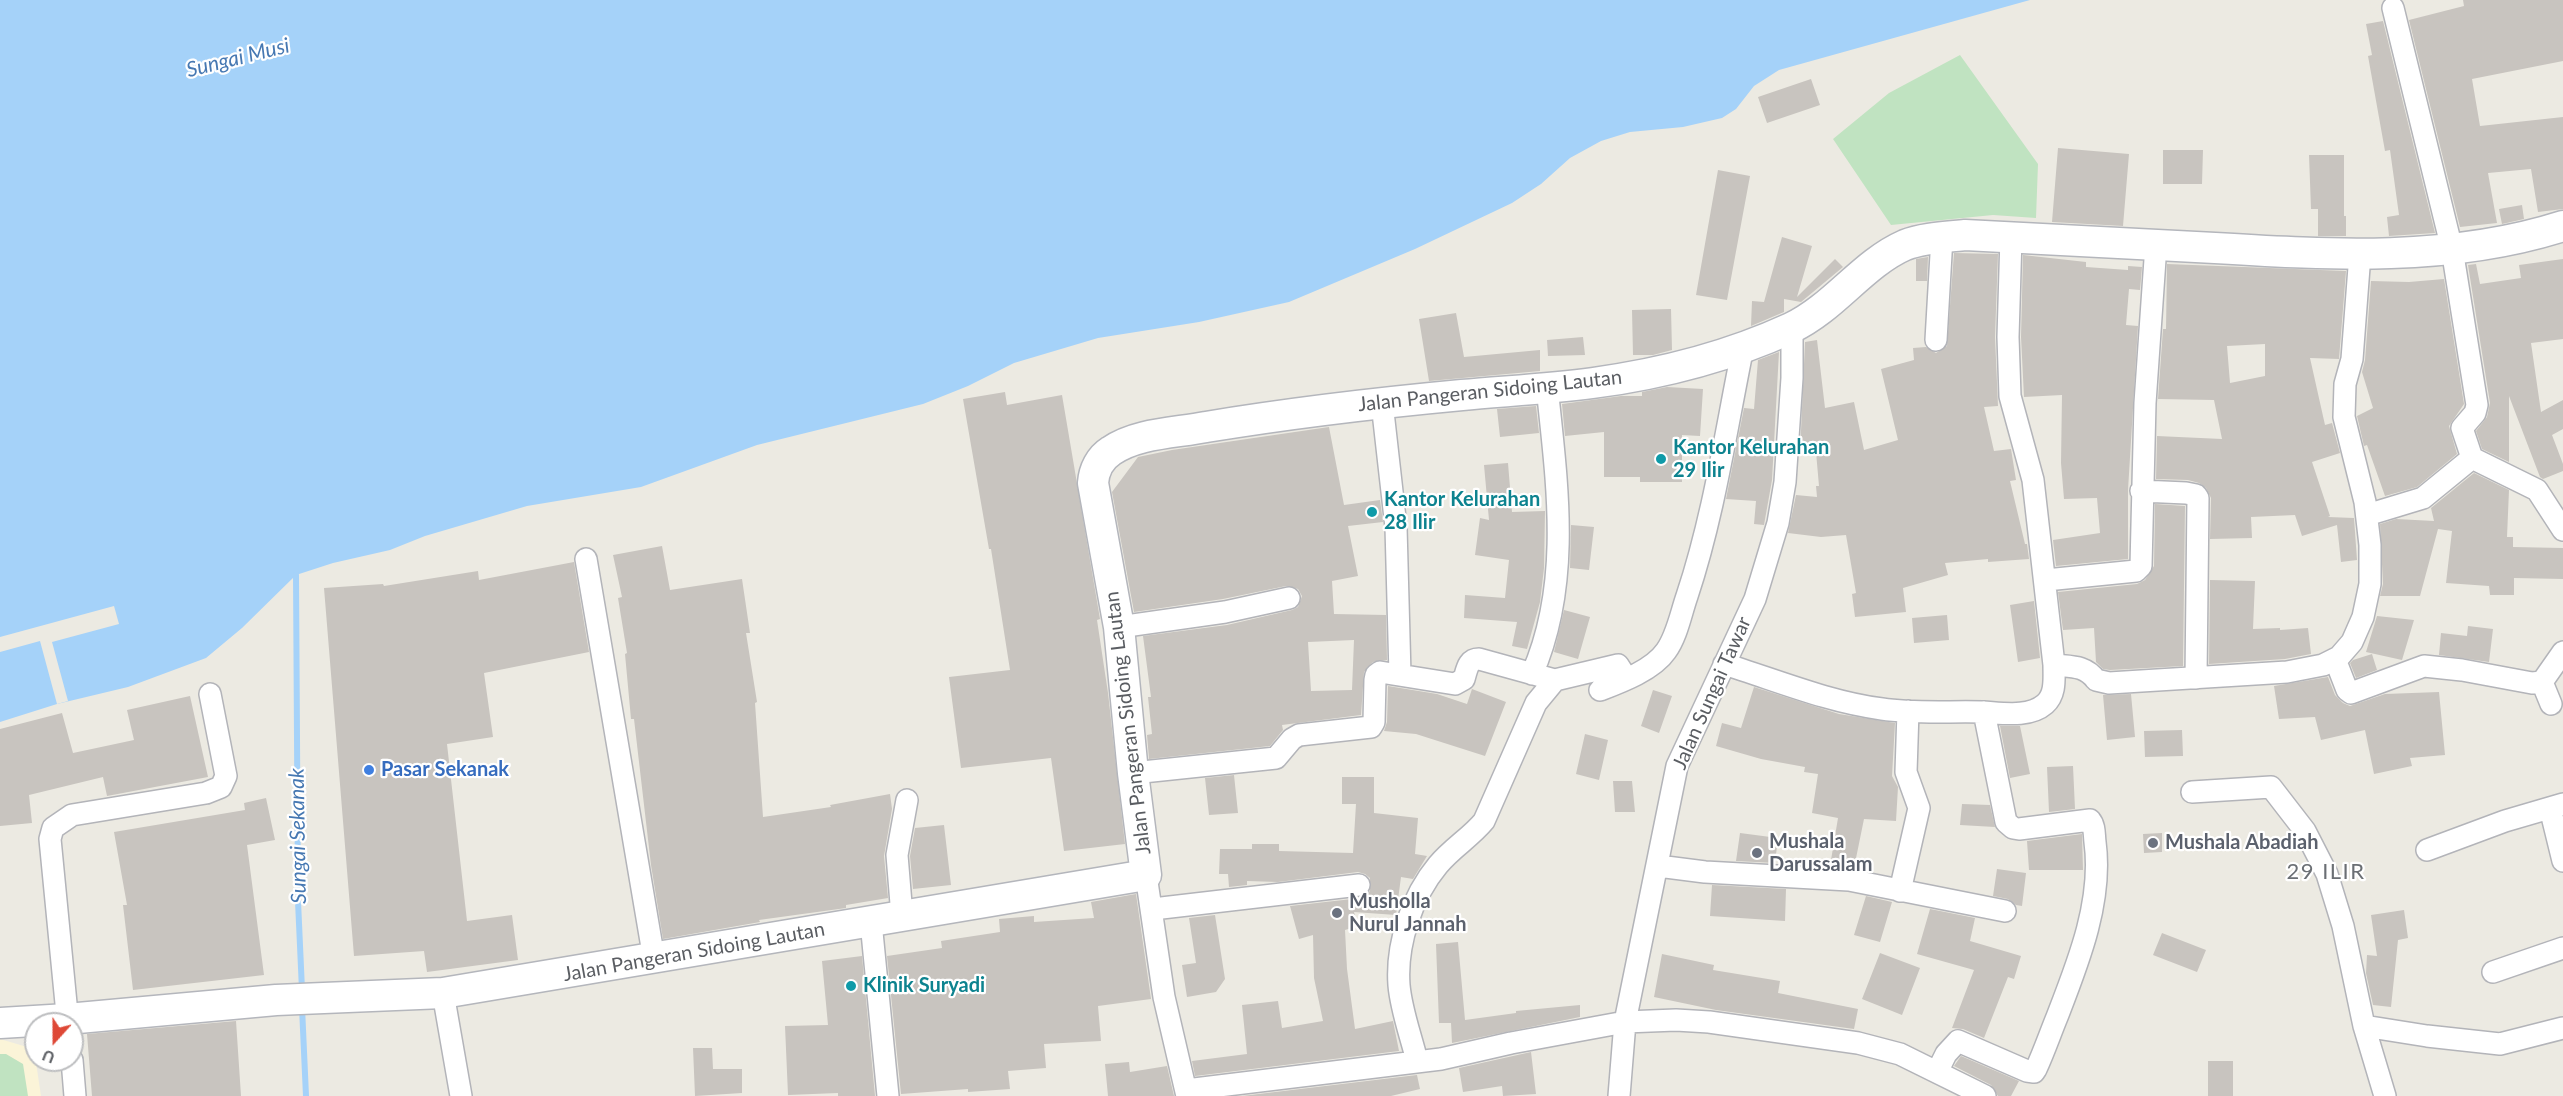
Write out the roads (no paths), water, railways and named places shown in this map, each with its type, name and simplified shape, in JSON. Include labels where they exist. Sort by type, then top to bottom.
[{"type":"street","points":[[2393,8],[2452,249],[2477,405],[2475,413],[2462,428],[2472,458],[2537,490],[2563,530]]},
{"type":"street","name":"Jalan Pangeran Sidoing Lautan","points":[[84,1020],[276,1000],[443,993],[1146,875],[1133,773],[1119,627],[1093,483],[1094,472],[1110,451],[1138,439],[1294,413],[1593,383],[1694,362],[1738,349],[1792,327],[1839,297],[1887,254],[1907,244],[1942,237],[1965,235],[2316,254],[2360,254],[2452,249],[2533,236],[2563,226]]},
{"type":"street","points":[[1935,340],[1942,237]]},
{"type":"street","points":[[1724,664],[1822,696],[1883,710],[2015,713],[2038,709],[2049,700],[2055,685],[2046,580],[2032,480],[2010,396],[2008,337],[2011,237]]},
{"type":"street","points":[[2046,580],[2139,569],[2141,492],[2156,245]]},
{"type":"street","points":[[2054,665],[2084,668],[2100,683],[2287,672],[2323,666],[2335,659],[2352,642],[2363,617],[2370,584],[2367,515],[2344,417],[2345,384],[2352,359],[2360,254]]},
{"type":"street","name":"Jalan Sungai Tawar","points":[[1619,1096],[1625,1022],[1677,766],[1755,599],[1778,523],[1785,482],[1792,327]]},
{"type":"street","points":[[1600,690],[1665,652],[1677,627],[1700,558],[1738,349]]},
{"type":"street","points":[[1532,674],[1544,647],[1550,623],[1555,600],[1557,563],[1558,486],[1547,387]]},
{"type":"street","points":[[1382,403],[1396,527],[1400,675]]},
{"type":"street","points":[[2367,515],[2423,498],[2472,458]]},
{"type":"street","points":[[2141,492],[2186,493],[2196,495],[2198,498],[2196,678]]},
{"type":"street","points":[[586,559],[654,959]]},
{"type":"street","points":[[1119,627],[1226,612],[1289,598]]},
{"type":"street","points":[[2335,659],[2347,690],[2351,693],[2424,666],[2462,670],[2532,683],[2542,682],[2563,652]]},
{"type":"street","points":[[1133,773],[1276,758],[1299,735],[1371,727],[1374,722],[1376,675],[1380,672],[1455,684],[1464,679],[1469,663],[1473,659],[1479,659],[1555,680],[1617,664],[1625,674]]},
{"type":"street","points":[[1418,1061],[1399,986],[1399,964],[1410,916],[1425,883],[1438,864],[1474,833],[1484,820],[1536,703],[1555,680]]},
{"type":"street","points":[[2542,682],[2552,704]]},
{"type":"street","points":[[67,1012],[50,839],[52,828],[72,815],[206,793],[221,787],[226,776],[210,694]]},
{"type":"street","points":[[1900,891],[1919,808],[1906,772],[1908,711]]},
{"type":"street","points":[[1937,1072],[1946,1054],[1958,1041],[2034,1072],[2048,1045],[2077,966],[2093,900],[2097,872],[2093,827],[2090,820],[2019,829],[2013,828],[2006,822],[1984,712]]},
{"type":"street","points":[[2192,792],[2268,786],[2275,791],[2305,831],[2327,874],[2343,926],[2364,1026],[2385,1096]]},
{"type":"street","points":[[902,916],[897,855],[908,800]]},
{"type":"street","points":[[2427,850],[2505,821],[2557,806],[2563,861]]},
{"type":"street","points":[[1658,866],[1705,872],[1849,880],[2005,910]]},
{"type":"street","points":[[1146,875],[1153,909],[1164,997],[1187,1093],[1441,1059],[1511,1043],[1625,1022],[1709,1022],[1858,1043],[1900,1054],[1985,1096]]},
{"type":"street","points":[[1153,909],[1359,885]]},
{"type":"street","points":[[871,922],[888,1096]]},
{"type":"street","points":[[2493,972],[2563,948]]},
{"type":"street","points":[[443,993],[461,1096]]},
{"type":"street","name":"Jalan Pangeran Sidoing Lautan","points":[[0,1023],[24,1023]]},
{"type":"street","points":[[2364,1026],[2500,1044],[2563,1028]]},
{"type":"street","points":[[73,1072],[75,1096]]},
{"type":"water","name":"Sungai Musi","points":[[0,0],[2030,0],[1779,70],[1754,86],[1736,109],[1722,118],[1683,127],[1630,132],[1601,141],[1570,158],[1541,184],[1512,203],[1415,249],[1289,302],[1199,322],[1098,338],[1014,363],[968,386],[923,404],[757,445],[641,487],[527,506],[425,536],[390,550],[333,563],[296,575],[242,628],[206,658],[128,687],[57,704],[0,722]]},
{"type":"waterway","name":"Sungai Sekanak","points":[[296,575],[298,901],[302,990]]},
{"type":"waterway","name":"Sungai Sekanak","points":[[302,1007],[306,1096]]},
{"type":"place","name":"Kantor Kelurahan 29 Ilir","points":[[1661,459]]},
{"type":"place","name":"Kantor Kelurahan 28 Ilir","points":[[1372,512]]},
{"type":"place","name":"Pasar Sekanak","points":[[369,770]]},
{"type":"place","name":"Mushala Abadiah","points":[[2153,843]]},
{"type":"place","name":"Mushala Darussalam","points":[[1757,853]]},
{"type":"place","name":"Musholla Nurul Jannah","points":[[1337,913]]},
{"type":"place","name":"Klinik Suryadi","points":[[851,986]]},
{"type":"district","name":"29 ILIR","points":[[2326,872]]}]
